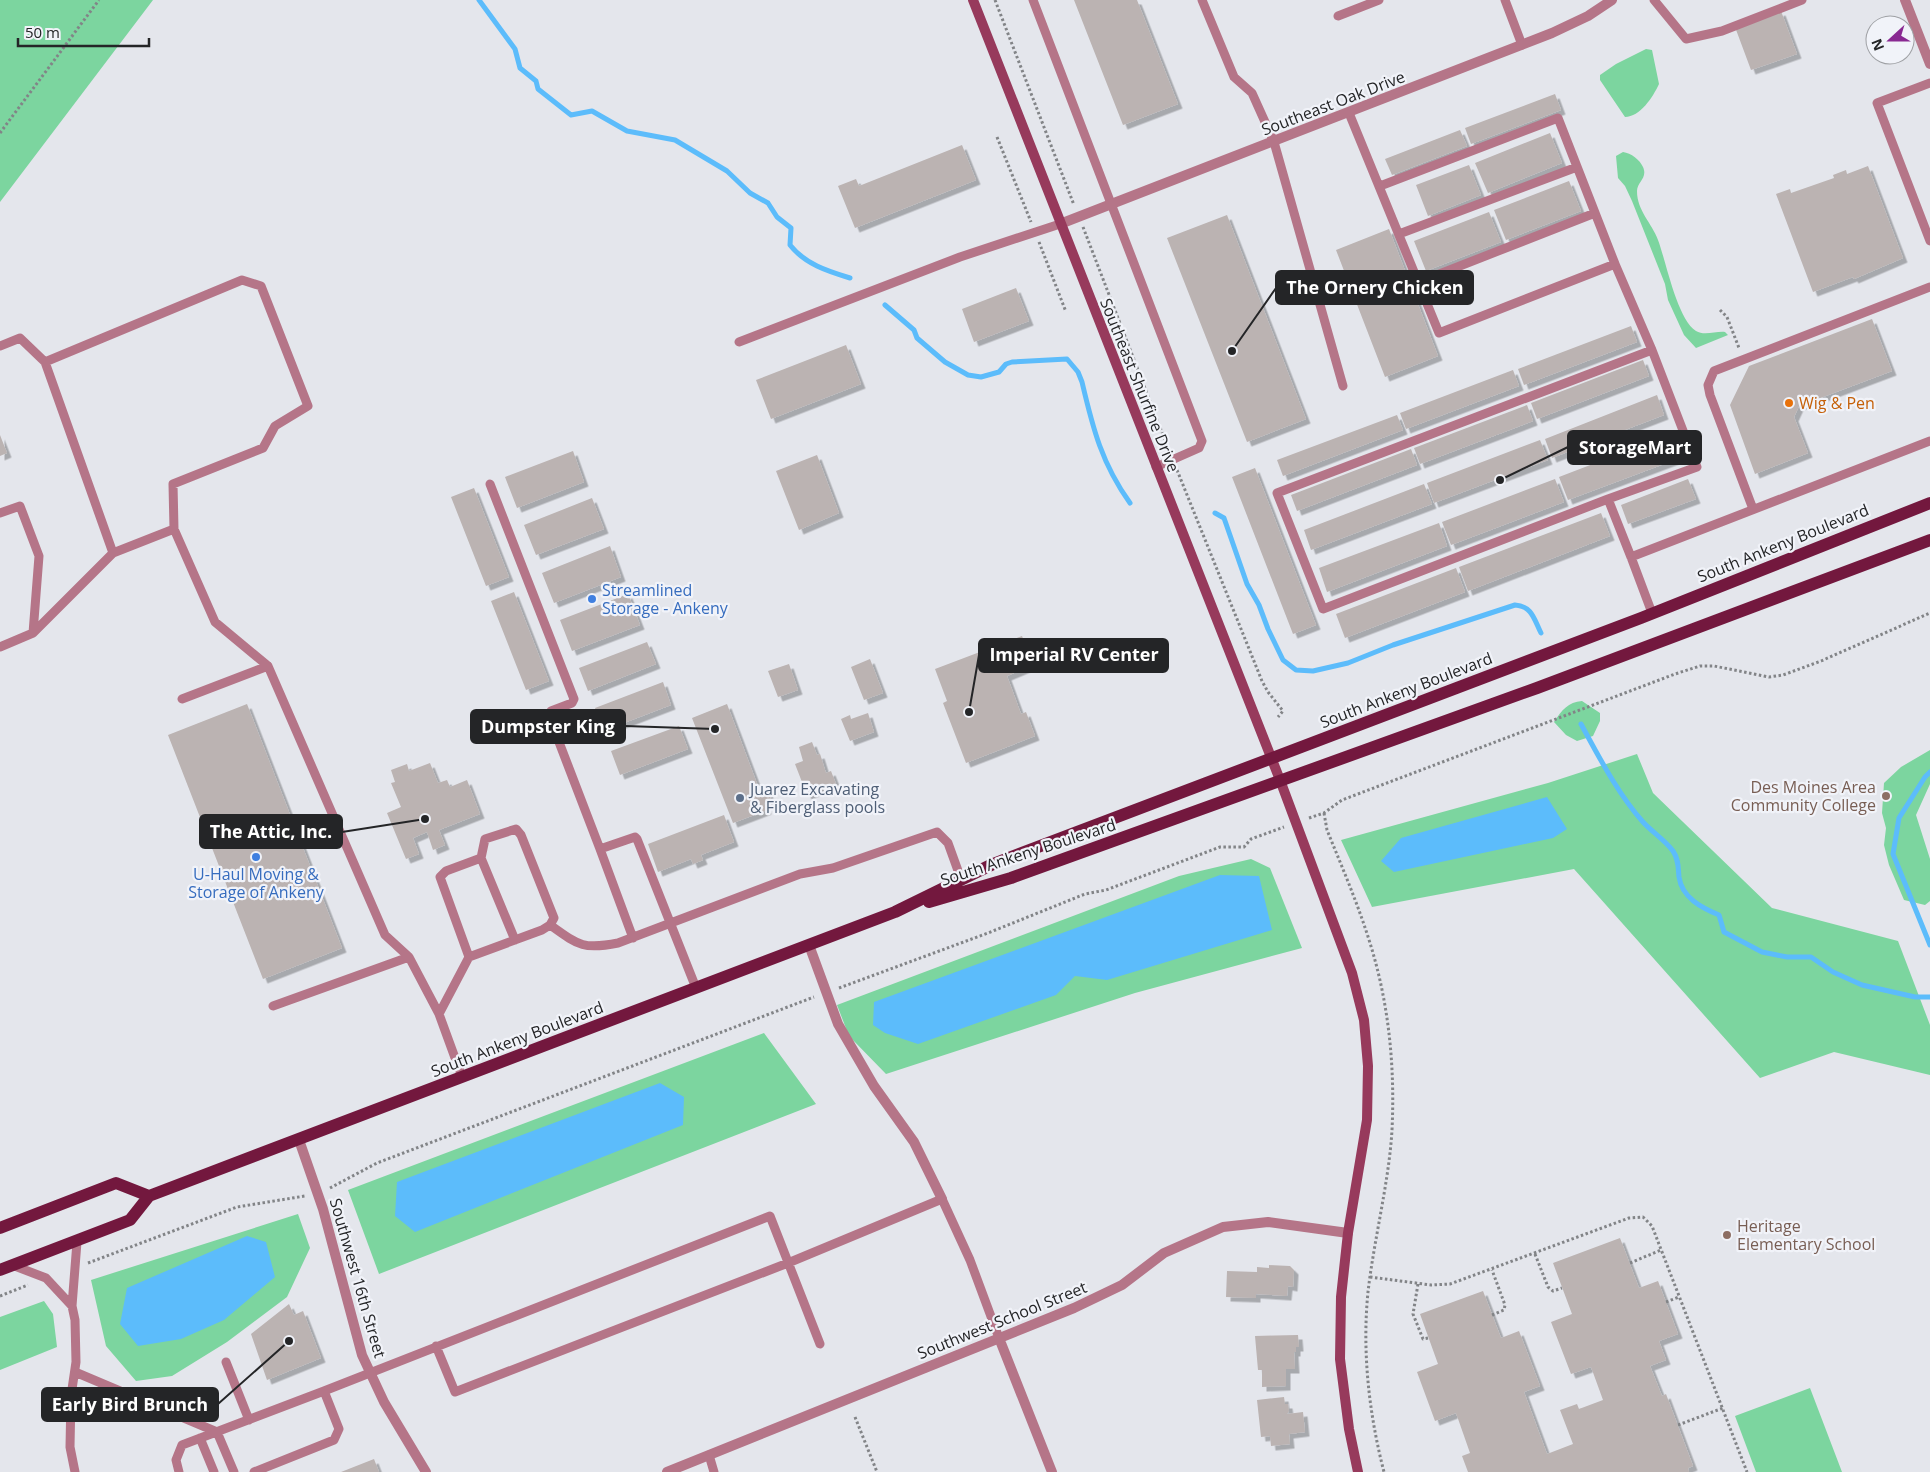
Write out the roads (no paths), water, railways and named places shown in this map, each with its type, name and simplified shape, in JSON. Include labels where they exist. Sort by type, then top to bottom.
[{"type":"main road","name":"South Ankeny Boulevard","points":[[895,912],[993,864],[1652,613],[1930,503]]},
{"type":"main road","name":"South Ankeny Boulevard","points":[[6,1267],[77,1242],[130,1220],[150,1196],[895,912],[1012,878],[1537,688],[1930,540]]},
{"type":"main road","points":[[0,1228],[116,1184],[150,1196]]},
{"type":"street","name":"Southeast Shurfine Drive","points":[[973,0],[1272,759],[1294,823],[1352,973],[1364,1020],[1368,1066],[1367,1120],[1348,1233],[1341,1297],[1340,1359],[1349,1429],[1358,1472]]},
{"type":"street","name":"Southeast Oak Drive","points":[[1060,224],[1522,45],[1588,16],[1612,0]]},
{"type":"street","points":[[1905,0],[1930,64]]},
{"type":"street","points":[[809,945],[825,993],[838,1024],[874,1086],[914,1142],[942,1199]]},
{"type":"street","name":"Southwest 16th Street","points":[[299,1140],[319,1195],[362,1355],[384,1402],[426,1472]]},
{"type":"street","name":"Southwest School Street","points":[[666,1472],[999,1338],[1122,1285],[1164,1252],[1223,1227],[1268,1222],[1348,1233]]},
{"type":"street","points":[[999,1338],[1052,1472]]},
{"type":"lane","points":[[1033,0],[1202,441],[1199,448],[1156,467]]},
{"type":"lane","points":[[1202,0],[1234,77],[1252,93],[1274,142],[1343,386]]},
{"type":"lane","points":[[1338,16],[1380,0]]},
{"type":"lane","points":[[1505,0],[1522,45]]},
{"type":"lane","points":[[1654,0],[1686,39],[1722,31],[1802,0]]},
{"type":"lane","points":[[1930,83],[1877,103],[1930,241]]},
{"type":"lane","points":[[1349,113],[1439,333],[1615,264]]},
{"type":"lane","points":[[1380,186],[1558,118],[1615,264],[1652,350],[1697,467],[1608,499],[1323,609],[1277,493],[1652,350]]},
{"type":"lane","points":[[1399,234],[1577,166]]},
{"type":"lane","points":[[1419,282],[1595,213]]},
{"type":"lane","points":[[739,342],[960,257],[1060,224]]},
{"type":"lane","points":[[45,362],[242,280],[261,286],[308,406],[275,426],[263,448],[173,484],[174,529],[215,622],[268,666],[385,935],[409,957],[439,1014],[462,1077]]},
{"type":"lane","points":[[1753,509],[1710,395],[1708,385],[1714,371],[1930,287]]},
{"type":"lane","points":[[0,346],[20,338],[45,362],[114,553]]},
{"type":"lane","points":[[1631,556],[1930,441]]},
{"type":"lane","points":[[490,484],[574,699],[572,703],[551,711],[549,716],[633,938]]},
{"type":"lane","points":[[1608,499],[1652,613]]},
{"type":"lane","points":[[0,514],[20,506],[39,556],[33,633]]},
{"type":"lane","points":[[0,647],[33,633],[114,553],[174,529]]},
{"type":"lane","points":[[182,699],[268,666]]},
{"type":"lane","points":[[439,1014],[469,957],[515,940],[550,926],[554,918],[521,835],[516,829],[485,839],[481,858],[515,940]]},
{"type":"lane","points":[[550,926],[578,945],[596,948],[633,938],[800,874],[833,868],[937,832],[948,843],[961,879]]},
{"type":"lane","points":[[600,849],[637,838],[696,988]]},
{"type":"lane","points":[[469,957],[440,877],[446,871],[481,858]]},
{"type":"lane","points":[[273,1006],[409,957]]},
{"type":"lane","points":[[436,1346],[454,1392],[788,1263],[942,1199],[970,1260],[999,1338]]},
{"type":"lane","points":[[179,1472],[176,1460],[182,1445],[770,1216],[820,1344]]},
{"type":"lane","points":[[75,1472],[70,1447],[75,1320],[72,1306],[77,1242]]},
{"type":"lane","points":[[6,1267],[46,1278],[72,1306]]},
{"type":"lane","points":[[226,1362],[249,1420]]},
{"type":"lane","points":[[74,1372],[217,1432],[234,1472]]},
{"type":"lane","points":[[254,1472],[334,1440],[338,1429],[324,1391]]},
{"type":"lane","points":[[200,1438],[214,1472]]},
{"type":"lane","points":[[709,1455],[714,1472]]},
{"type":"water","points":[[1547,797],[1567,829],[1553,838],[1394,872],[1381,861],[1401,838]]},
{"type":"water","points":[[1220,875],[1259,876],[1272,930],[1107,980],[1075,976],[1056,995],[918,1044],[885,1033],[873,1025],[874,1002]]},
{"type":"water","points":[[660,1083],[684,1097],[683,1125],[415,1232],[395,1216],[397,1182]]},
{"type":"water","points":[[247,1236],[266,1242],[275,1277],[224,1320],[181,1339],[138,1346],[120,1324],[127,1288]]},
{"type":"waterway","points":[[479,0],[515,49],[520,68],[536,81],[538,89],[571,115],[592,111],[627,131],[675,140],[727,171],[750,193],[768,203],[777,217],[791,228],[790,245],[802,257],[825,269],[850,278]]},
{"type":"waterway","points":[[885,305],[914,330],[917,338],[945,362],[968,375],[981,377],[999,372],[1006,364],[1012,362],[1067,359],[1078,372],[1082,382],[1090,415],[1105,460],[1120,489],[1130,503]]},
{"type":"waterway","points":[[1215,513],[1224,518],[1247,584],[1259,605],[1283,660],[1296,670],[1313,671],[1348,663],[1393,645],[1515,605],[1529,611],[1541,633]]},
{"type":"waterway","points":[[1581,724],[1625,800],[1643,822],[1675,854],[1679,877],[1684,891],[1694,901],[1719,915],[1724,932],[1762,952],[1787,957],[1811,957],[1833,972],[1862,985],[1915,997],[1930,997]]},
{"type":"waterway","points":[[1930,772],[1899,818],[1893,854],[1930,945]]},
{"type":"place","name":"The Ornery Chicken","points":[[1232,351]]},
{"type":"place","name":"Wig & Pen","points":[[1789,403]]},
{"type":"place","name":"StorageMart","points":[[1500,480]]},
{"type":"place","name":"Streamlined Storage - Ankeny","points":[[592,599]]},
{"type":"place","name":"Imperial RV Center","points":[[969,712]]},
{"type":"place","name":"Dumpster King","points":[[715,729]]},
{"type":"place","name":"Des Moines Area Community College","points":[[1886,796]]},
{"type":"place","name":"Juarez Excavating & Fiberglass pools","points":[[740,798]]},
{"type":"place","name":"The Attic, Inc.","points":[[425,819]]},
{"type":"place","name":"U-Haul Moving & Storage of Ankeny","points":[[256,857]]},
{"type":"place","name":"Heritage Elementary School","points":[[1727,1235]]},
{"type":"place","name":"Early Bird Brunch","points":[[289,1341]]}]
